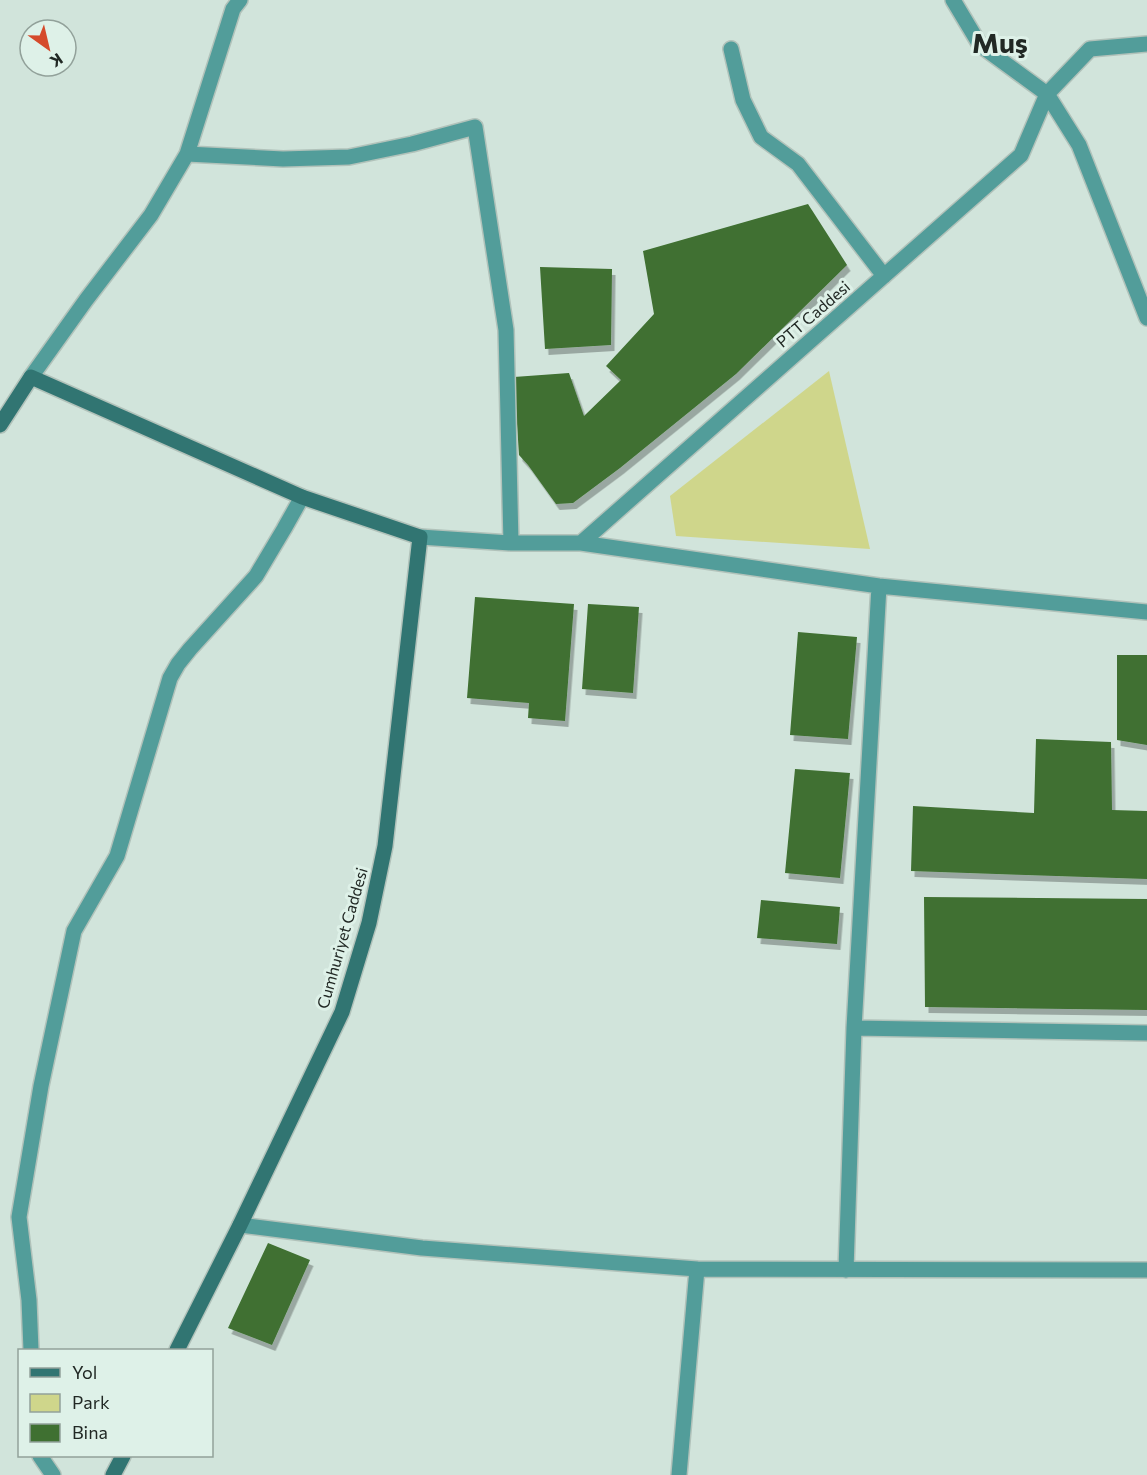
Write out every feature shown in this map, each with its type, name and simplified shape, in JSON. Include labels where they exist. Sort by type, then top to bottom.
[{"type":"street","points":[[0,425],[86,300],[151,215],[187,154],[233,9],[240,0]]},
{"type":"street","points":[[953,0],[980,45],[1047,94],[1079,145],[1147,318]]},
{"type":"street","points":[[1047,94],[1090,49],[1147,44]]},
{"type":"street","points":[[731,49],[743,100],[761,137],[798,164],[884,276]]},
{"type":"street","name":"PTT Caddesi","points":[[580,543],[1021,154],[1047,94]]},
{"type":"street","points":[[187,154],[284,159],[349,157],[412,144],[475,127],[506,330],[511,543]]},
{"type":"street","points":[[31,377],[302,497],[420,537],[511,543],[580,543],[879,586],[1147,612]]},
{"type":"street","points":[[32,1349],[29,1300],[19,1217],[41,1086],[74,931],[117,856],[170,678],[190,649],[256,576],[302,497]]},
{"type":"street","name":"Cumhuriyet Caddesi","points":[[178,1349],[240,1226],[342,1012],[369,923],[385,846],[420,537]]},
{"type":"street","points":[[846,1270],[854,1028],[879,586]]},
{"type":"street","points":[[854,1028],[1147,1033]]},
{"type":"street","points":[[240,1226],[422,1248],[697,1269],[1147,1270]]},
{"type":"street","points":[[679,1475],[697,1269]]},
{"type":"street","points":[[41,1457],[53,1475]]},
{"type":"street","points":[[113,1475],[122,1457]]},
{"type":"green space","points":[[829,371],[870,549],[676,536],[670,496]]},
{"type":"building","points":[[808,204],[847,265],[736,374],[573,503],[556,504],[519,455],[514,377],[569,373],[584,416],[621,380],[606,366],[654,314],[643,251]]},
{"type":"building","points":[[540,267],[612,269],[611,345],[545,349]]},
{"type":"building","points":[[475,597],[574,604],[565,721],[528,718],[529,703],[467,698]]},
{"type":"building","points":[[588,604],[639,607],[633,693],[582,689]]},
{"type":"building","points":[[798,632],[857,637],[848,739],[790,735]]},
{"type":"building","points":[[1117,655],[1147,655],[1147,745],[1117,740]]},
{"type":"building","points":[[1036,739],[1111,742],[1112,810],[1147,811],[1147,879],[911,871],[913,806],[1034,813]]},
{"type":"building","points":[[795,769],[850,773],[840,878],[785,873]]},
{"type":"building","points":[[924,897],[1147,899],[1147,1010],[925,1007]]},
{"type":"building","points":[[761,900],[840,907],[837,944],[757,938]]},
{"type":"building","points":[[268,1243],[310,1260],[272,1345],[228,1328]]},
{"type":"district","name":"Muş","points":[[1000,43]]}]
